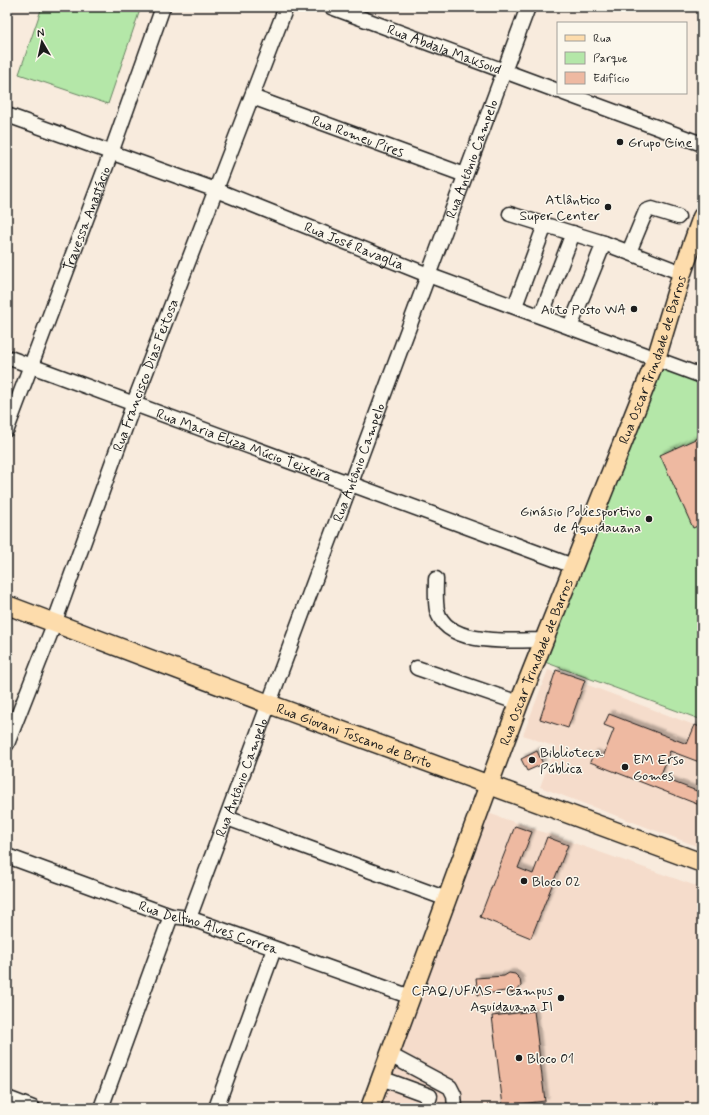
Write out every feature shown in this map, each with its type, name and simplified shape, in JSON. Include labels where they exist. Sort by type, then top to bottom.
[{"type":"main road","name":"Rua Oscar Trindade de Barros","points":[[370,1108],[519,703],[545,640],[572,566],[656,359],[682,273],[697,246],[702,217]]},
{"type":"main road","name":"Rua Giovani Toscano de Brito","points":[[7,605],[269,704],[702,863]]},
{"type":"street","name":"Travessa Anastácio","points":[[7,429],[111,153],[163,7]]},
{"type":"street","name":"Rua Francisco Dias Feitosa","points":[[7,744],[54,623],[134,403],[286,7]]},
{"type":"street","name":"Rua Abdala Maksoud","points":[[331,7],[557,91]]},
{"type":"street","name":"Rua Antônio Campelo","points":[[189,918],[528,7]]},
{"type":"street","points":[[567,94],[702,144]]},
{"type":"street","name":"Rua Romeu Pires","points":[[252,97],[465,175]]},
{"type":"street","name":"Rua José Ravaglia","points":[[7,115],[216,190],[428,274],[702,376]]},
{"type":"street","points":[[629,252],[646,211],[652,209],[678,217]]},
{"type":"street","points":[[510,214],[604,243],[682,273]]},
{"type":"street","points":[[515,306],[545,225]]},
{"type":"street","points":[[540,316],[573,233]]},
{"type":"street","points":[[570,327],[604,243]]},
{"type":"street","name":"Rua Maria Eliza Múcio Teixeira","points":[[7,357],[572,566]]},
{"type":"street","points":[[436,579],[437,610],[443,622],[455,632],[478,640],[545,640]]},
{"type":"street","points":[[417,668],[519,703]]},
{"type":"street","points":[[227,818],[447,899]]},
{"type":"street","name":"Rua Delfino Alves Correa","points":[[7,856],[171,916],[189,918],[411,997]]},
{"type":"street","points":[[101,1108],[171,916]]},
{"type":"street","points":[[216,1108],[274,949]]},
{"type":"street","points":[[390,1055],[438,1079],[450,1087],[454,1095],[455,1108]]},
{"type":"street","points":[[381,1078],[428,1102],[438,1079]]},
{"type":"street","points":[[7,1098],[33,1108]]},
{"type":"shaded area","name":"EM Erso Gomes","points":[[548,670],[702,728],[702,848],[540,787],[555,747],[523,735]]},
{"type":"shaded area","name":"CPAQ/UFMS - Campus Aquidauana II","points":[[488,813],[702,888],[702,1108],[379,1108]]},
{"type":"green space","points":[[42,7],[141,7],[108,104],[19,74]]},
{"type":"green space","name":"Ginásio Poliesportivo de Aquidauana","points":[[656,359],[702,377],[702,720],[542,661]]},
{"type":"building","name":"Ginásio Poliesportivo de Aquidauana","points":[[702,436],[702,524],[693,528],[660,455]]},
{"type":"building","points":[[556,670],[585,680],[568,728],[540,719]]},
{"type":"building","points":[[609,714],[687,744],[695,725],[702,728],[702,739],[699,748],[702,749],[702,763],[670,751],[660,777],[702,793],[702,806],[590,762],[594,753],[603,757],[614,729],[604,725]]},
{"type":"building","points":[[537,751],[543,764],[527,771],[521,759]]},
{"type":"building","name":"Bloco 02","points":[[515,826],[532,832],[518,868],[533,874],[547,837],[568,845],[531,938],[480,917]]},
{"type":"building","points":[[509,973],[515,974],[520,979],[521,986],[517,991],[511,993],[505,991],[478,995],[476,978],[504,976]]},
{"type":"building","name":"Bloco 01","points":[[534,1011],[545,1101],[503,1106],[492,1016]]},
{"type":"place","name":"Grupo Cine","points":[[620,142]]},
{"type":"place","name":"Atlântico Super Center","points":[[608,207]]},
{"type":"place","name":"Auto Posto WA","points":[[634,309]]},
{"type":"place","name":"Ginásio Poliesportivo de Aquidauana","points":[[649,519]]},
{"type":"place","name":"Biblioteca Pública","points":[[532,760]]},
{"type":"place","name":"EM Erso Gomes","points":[[625,767]]},
{"type":"place","name":"Bloco 02","points":[[524,881]]},
{"type":"place","name":"CPAQ/UFMS - Campus Aquidauana II","points":[[561,998]]},
{"type":"place","name":"Bloco 01","points":[[519,1058]]}]
